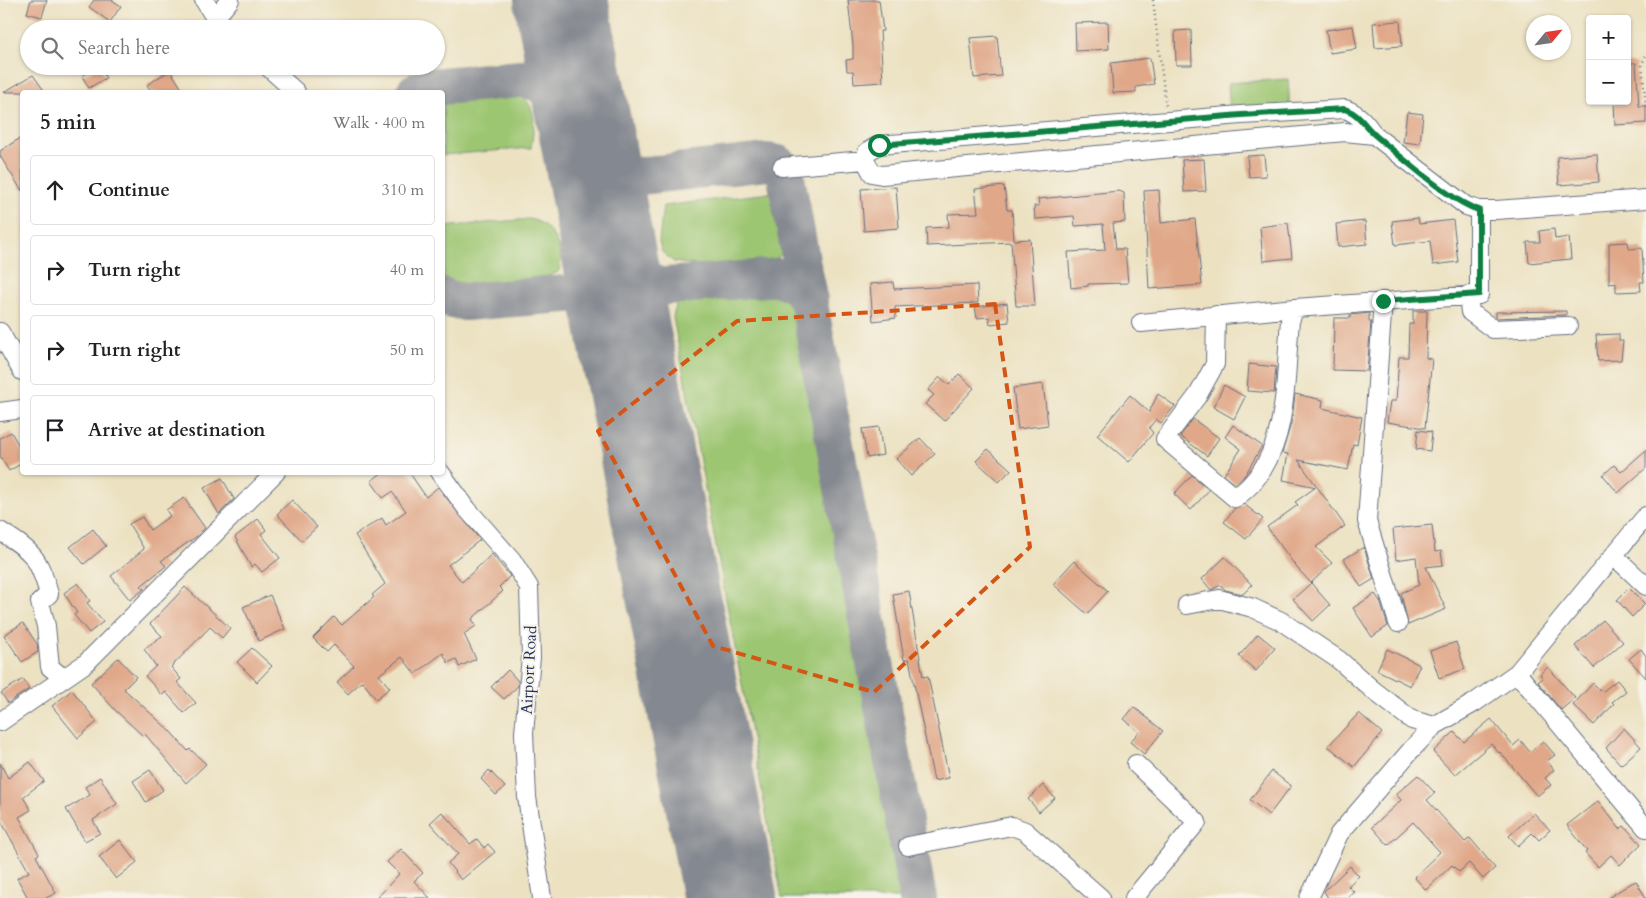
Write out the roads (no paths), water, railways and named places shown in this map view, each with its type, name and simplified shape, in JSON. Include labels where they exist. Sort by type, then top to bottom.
[{"type":"street","points":[[204,0],[219,20]]},
{"type":"street","points":[[222,20],[230,0]]},
{"type":"street","points":[[277,75],[294,90]]},
{"type":"street","points":[[1374,135],[1345,132],[882,175],[872,173],[865,160],[867,152],[879,145],[1167,121],[1345,109],[1364,120],[1374,135],[1451,196],[1466,206],[1479,210],[1646,199]]},
{"type":"street","points":[[782,167],[865,160]]},
{"type":"street","points":[[1141,323],[1295,308],[1479,294],[1479,210]]},
{"type":"street","points":[[1468,295],[1470,312],[1493,329],[1568,326]]},
{"type":"street","points":[[1383,301],[1367,521],[1398,623]]},
{"type":"street","points":[[1216,316],[1215,364],[1198,395],[1165,439],[1235,498],[1249,488],[1271,454],[1280,432],[1290,321],[1295,308]]},
{"type":"street","points":[[0,332],[20,367]]},
{"type":"street","points":[[0,412],[20,410]]},
{"type":"street","points":[[0,722],[86,663],[273,475]]},
{"type":"street","name":"Airport Road","points":[[442,475],[468,509],[512,560],[529,587],[531,657],[524,733],[527,797],[542,898]]},
{"type":"street","points":[[1309,898],[1339,834],[1434,726],[1474,703],[1517,673],[1646,516]]},
{"type":"street","points":[[0,531],[33,554],[42,572],[49,594],[40,602],[46,626],[50,667],[63,678]]},
{"type":"street","points":[[1614,556],[1646,586]]},
{"type":"street","points":[[1187,605],[1219,599],[1253,608],[1281,621],[1339,660],[1373,690],[1412,720],[1434,726]]},
{"type":"street","points":[[1517,673],[1646,828]]},
{"type":"street","points":[[1134,898],[1196,822],[1136,764]]},
{"type":"street","points":[[908,846],[1012,826],[1025,831],[1101,898]]}]
